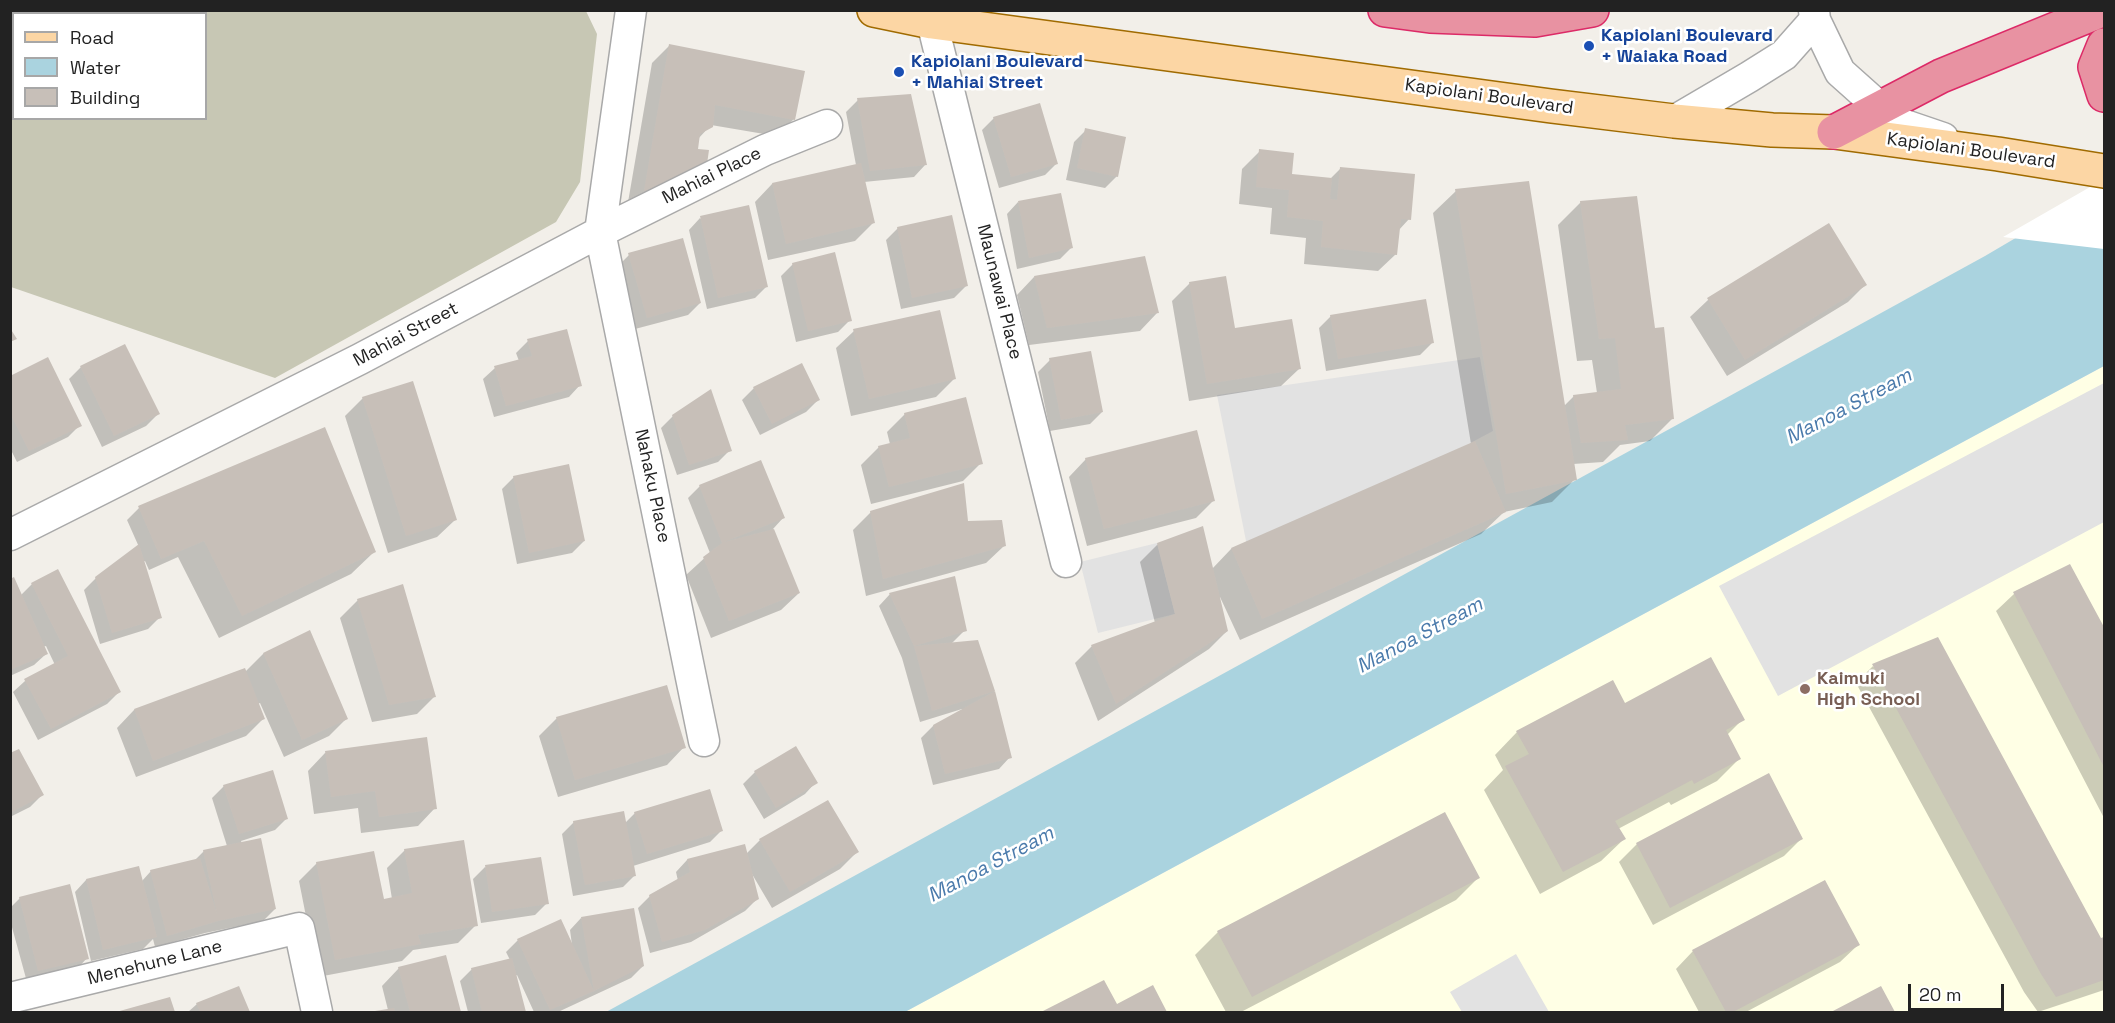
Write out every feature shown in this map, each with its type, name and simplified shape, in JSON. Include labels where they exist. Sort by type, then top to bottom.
[{"type":"highway","points":[[1385,10],[1430,16],[1535,21],[1593,10]]},
{"type":"highway","points":[[1834,132],[1941,76],[2102,10]]},
{"type":"highway","points":[[2104,45],[2095,67],[2104,95]]},
{"type":"main road","name":"Kapiolani Boulevard","points":[[874,10],[932,22],[1674,121],[1772,130],[1834,132],[1988,152],[2104,171]]},
{"type":"street","points":[[600,232],[631,10]]},
{"type":"street","points":[[1674,121],[1784,55],[1815,15],[1840,72],[1896,122],[1988,152]]},
{"type":"street","name":"Maunawai Place","points":[[932,22],[1066,562]]},
{"type":"street","name":"Mahiai Place","points":[[600,232],[765,150],[826,125]]},
{"type":"street","name":"Mahiai Street","points":[[10,535],[360,359],[600,232]]},
{"type":"street","name":"Nahaku Place","points":[[600,232],[704,741]]},
{"type":"street","name":"Menehune Lane","points":[[10,998],[53,1001],[299,928],[317,1012]]},
{"type":"shaded area","points":[[11,11],[586,11],[597,34],[580,182],[556,222],[275,378],[11,287]]},
{"type":"shaded area","points":[[1480,357],[1493,431],[1250,561],[1217,395]]},
{"type":"shaded area","name":"Kaimuki High School","points":[[2104,366],[2104,1012],[905,1012]]},
{"type":"shaded area","points":[[2104,383],[2104,522],[1778,696],[1719,586]]},
{"type":"shaded area","points":[[1157,543],[1175,614],[1098,633],[1080,562]]},
{"type":"shaded area","points":[[1516,954],[1549,1012],[1462,1012],[1450,992]]},
{"type":"water","name":"Manoa Stream","points":[[2104,186],[2104,366],[905,1012],[606,1012],[1985,256]]},
{"type":"pier","points":[[2104,179],[2104,249],[2003,237]]},
{"type":"building","points":[[669,44],[805,71],[795,120],[715,105],[713,127],[700,134],[698,149],[709,150],[706,171],[661,193],[644,191]]},
{"type":"building","points":[[911,94],[927,165],[870,171],[857,98]]},
{"type":"building","points":[[1040,103],[1058,164],[1011,177],[993,117]]},
{"type":"building","points":[[1085,128],[1126,137],[1118,177],[1077,168]]},
{"type":"building","points":[[1259,149],[1294,153],[1292,174],[1332,178],[1330,199],[1337,200],[1340,167],[1415,174],[1411,220],[1401,219],[1397,255],[1321,247],[1323,221],[1287,217],[1289,190],[1256,187]]},
{"type":"building","points":[[861,163],[875,223],[786,244],[772,183]]},
{"type":"building","points":[[1529,181],[1577,480],[1506,494],[1455,189]]},
{"type":"building","points":[[1061,193],[1073,248],[1029,258],[1018,201]]},
{"type":"building","points":[[1637,196],[1655,328],[1664,327],[1674,419],[1625,425],[1628,440],[1581,443],[1573,395],[1621,389],[1615,338],[1599,339],[1580,201]]},
{"type":"building","points":[[749,205],[768,287],[718,298],[700,216]]},
{"type":"building","points":[[952,215],[968,286],[912,298],[897,227]]},
{"type":"building","points":[[1829,223],[1867,285],[1745,360],[1707,298]]},
{"type":"building","points":[[683,238],[701,303],[647,318],[628,253]]},
{"type":"building","points":[[835,252],[852,321],[808,331],[792,263]]},
{"type":"building","points":[[1145,256],[1159,313],[1047,328],[1034,276]]},
{"type":"building","points":[[1226,276],[1235,328],[1292,319],[1301,369],[1207,384],[1189,282]]},
{"type":"building","points":[[1426,299],[1434,343],[1338,359],[1330,315]]},
{"type":"building","points":[[940,310],[956,379],[869,399],[853,329]]},
{"type":"building","points":[[10,328],[17,339],[10,342]]},
{"type":"building","points":[[567,329],[582,386],[506,406],[494,366],[532,356],[527,339]]},
{"type":"building","points":[[125,344],[160,414],[114,436],[80,366]]},
{"type":"building","points":[[1091,351],[1103,412],[1061,420],[1049,358]]},
{"type":"building","points":[[48,357],[82,426],[29,451],[10,413],[10,376]]},
{"type":"building","points":[[802,363],[820,400],[772,424],[753,387]]},
{"type":"building","points":[[413,381],[457,520],[406,536],[362,397]]},
{"type":"building","points":[[711,389],[732,451],[689,465],[672,415]]},
{"type":"building","points":[[966,397],[983,464],[889,487],[878,446],[910,438],[904,413]]},
{"type":"building","points":[[325,427],[376,552],[242,616],[204,541],[161,559],[138,506]]},
{"type":"building","points":[[1197,430],[1215,501],[1104,529],[1085,458]]},
{"type":"building","points":[[1475,441],[1506,512],[1262,619],[1231,548]]},
{"type":"building","points":[[761,460],[785,518],[724,542],[774,529],[800,593],[729,621],[703,557],[722,543],[699,485]]},
{"type":"building","points":[[569,464],[585,541],[529,553],[513,476]]},
{"type":"building","points":[[964,483],[968,521],[1002,520],[1006,546],[883,579],[870,511]]},
{"type":"building","points":[[1203,526],[1228,631],[1116,704],[1091,645],[1175,614],[1157,543]]},
{"type":"building","points":[[139,544],[162,618],[112,633],[95,577]]},
{"type":"building","points":[[2070,564],[2104,627],[2104,767],[2013,592]]},
{"type":"building","points":[[58,569],[121,692],[51,729],[24,679],[68,656],[31,583]]},
{"type":"building","points":[[955,576],[967,631],[914,646],[889,593]]},
{"type":"building","points":[[14,577],[48,654],[10,670],[10,579]]},
{"type":"building","points":[[403,584],[436,697],[389,705],[357,599]]},
{"type":"building","points":[[310,630],[348,719],[302,740],[263,653]]},
{"type":"building","points":[[1938,637],[2101,938],[2104,937],[2104,980],[2056,997],[2041,974],[1872,664]]},
{"type":"building","points":[[978,640],[995,691],[932,711],[914,646]]},
{"type":"building","points":[[1711,657],[1745,720],[1726,730],[1741,759],[1694,784],[1692,780],[1615,821],[1626,839],[1563,872],[1505,766],[1529,754],[1516,731],[1613,680],[1625,703]]},
{"type":"building","points":[[245,668],[265,719],[153,761],[134,709]]},
{"type":"building","points":[[667,685],[686,748],[575,780],[556,717]]},
{"type":"building","points":[[995,691],[1012,758],[945,774],[933,725]]},
{"type":"building","points":[[427,737],[437,809],[379,817],[375,791],[331,797],[325,751]]},
{"type":"building","points":[[796,746],[818,783],[776,808],[754,771]]},
{"type":"building","points":[[19,749],[44,795],[10,813],[10,753]]},
{"type":"building","points":[[273,770],[288,819],[239,834],[223,785]]},
{"type":"building","points":[[1769,773],[1803,839],[1670,908],[1636,843]]},
{"type":"building","points":[[710,789],[723,831],[647,854],[634,812]]},
{"type":"building","points":[[828,800],[859,852],[790,892],[759,839]]},
{"type":"building","points":[[624,811],[636,876],[585,885],[573,821]]},
{"type":"building","points":[[1445,812],[1480,878],[1252,997],[1217,931]]},
{"type":"building","points":[[261,838],[276,909],[218,921],[167,936],[150,870],[200,858],[217,914],[203,850]]},
{"type":"building","points":[[464,840],[478,926],[418,935],[421,944],[335,960],[316,862],[374,851],[384,899],[412,893],[404,849]]},
{"type":"building","points":[[745,844],[759,899],[705,930],[662,942],[649,895],[690,872],[687,859]]},
{"type":"building","points":[[541,857],[549,904],[492,912],[485,865]]},
{"type":"building","points":[[139,866],[157,937],[103,950],[86,879]]},
{"type":"building","points":[[1825,880],[1860,945],[1733,1012],[1726,1012],[1692,950]]},
{"type":"building","points":[[70,884],[89,959],[38,971],[19,897]]},
{"type":"building","points":[[634,908],[644,966],[594,991],[581,917]]},
{"type":"building","points":[[561,919],[594,991],[550,1010],[517,939]]},
{"type":"building","points":[[446,955],[461,1012],[410,1012],[398,967]]},
{"type":"building","points":[[512,958],[526,1012],[482,1012],[471,968]]},
{"type":"building","points":[[1104,980],[1117,1004],[1153,985],[1167,1012],[1041,1012]]},
{"type":"building","points":[[239,986],[250,1012],[200,1012],[196,1003]]},
{"type":"building","points":[[1881,986],[1895,1012],[1831,1012]]},
{"type":"building","points":[[170,997],[175,1012],[116,1012]]},
{"type":"building","points":[[394,1008],[395,1012],[375,1012],[375,1011]]},
{"type":"place","name":"Kapiolani Boulevard + Waiaka Road","points":[[1589,46]]},
{"type":"place","name":"Kapiolani Boulevard + Mahiai Street","points":[[899,72]]},
{"type":"place","name":"Kaimuki High School","points":[[1805,689]]}]
